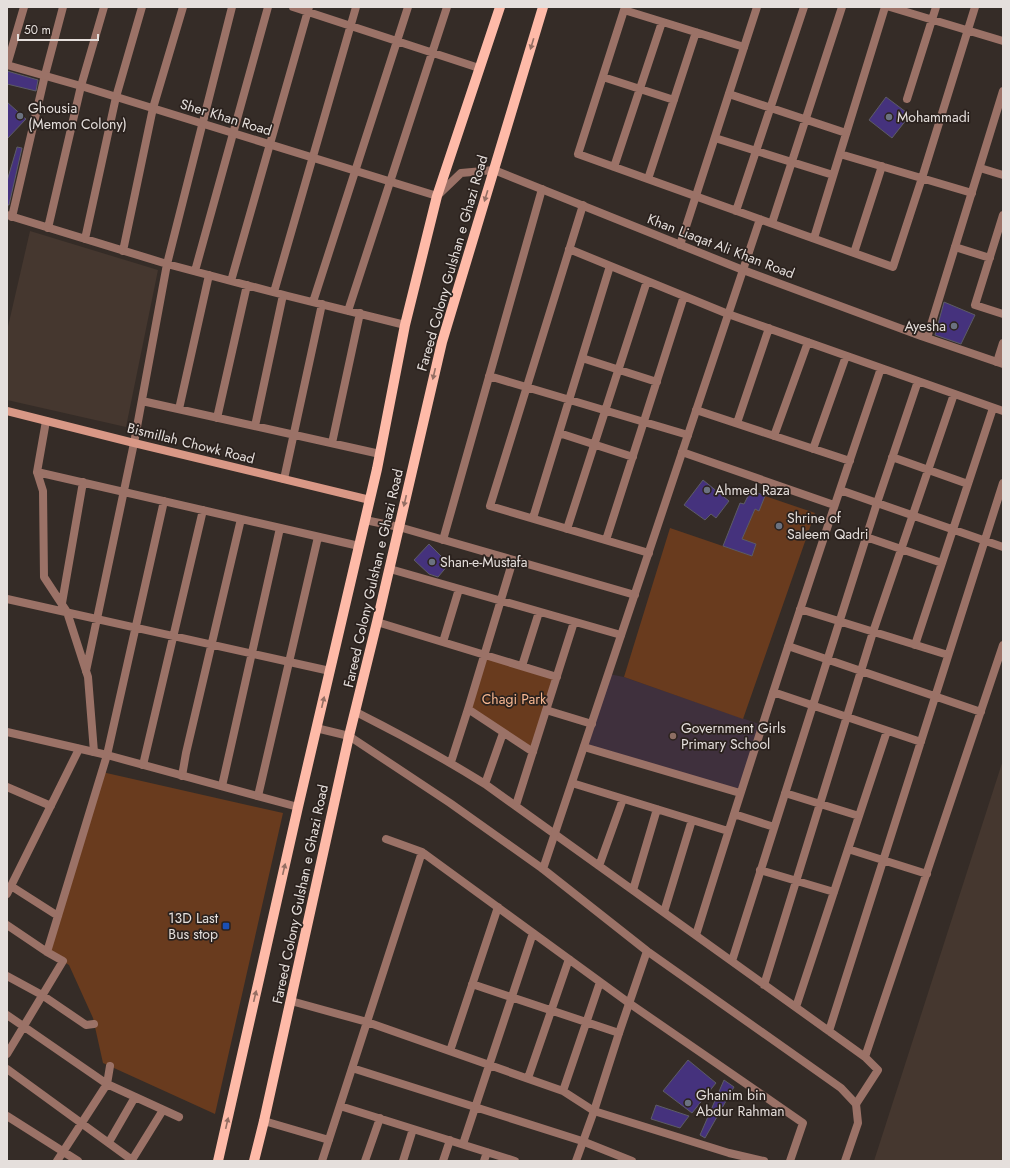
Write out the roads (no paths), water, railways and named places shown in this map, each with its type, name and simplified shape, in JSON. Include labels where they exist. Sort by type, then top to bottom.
[{"type":"main road","name":"Fareed Colony Gulshan e Ghazi Road","points":[[218,1161],[316,728],[370,500],[405,325],[437,196],[500,7]]},
{"type":"main road","name":"Fareed Colony Gulshan e Ghazi Road","points":[[254,1161],[291,1001],[349,736],[390,569],[442,342],[543,7]]},
{"type":"main road","name":"Bismillah Chowk Road","points":[[7,411],[370,500]]},
{"type":"street","points":[[7,65],[24,7]]},
{"type":"street","points":[[63,7],[44,75],[9,216],[167,264],[283,295],[405,325]]},
{"type":"street","points":[[48,228],[81,86],[104,7]]},
{"type":"street","points":[[85,239],[116,97],[142,7]]},
{"type":"street","points":[[123,250],[153,108],[183,7]]},
{"type":"street","points":[[86,671],[134,443],[167,264],[232,7]]},
{"type":"street","points":[[195,271],[268,7]]},
{"type":"street","points":[[293,7],[308,9],[351,26],[479,68]]},
{"type":"street","points":[[274,292],[356,7]]},
{"type":"street","points":[[284,479],[294,435],[318,303],[355,170],[408,7]]},
{"type":"street","points":[[348,311],[447,7]]},
{"type":"street","points":[[736,210],[804,7]]},
{"type":"street","points":[[772,223],[842,7]]},
{"type":"street","points":[[814,238],[885,7]]},
{"type":"street","points":[[890,7],[1003,41]]},
{"type":"street","points":[[907,99],[936,7]]},
{"type":"street","points":[[744,47],[662,22],[624,8],[578,154],[893,267],[975,7]]},
{"type":"street","points":[[680,245],[744,47],[755,8]]},
{"type":"street","points":[[231,281],[308,9]]},
{"type":"street","points":[[614,167],[662,22]]},
{"type":"street","points":[[648,179],[696,32]]},
{"type":"street","name":"Sher Khan Road","points":[[7,65],[81,86],[437,196]]},
{"type":"street","points":[[603,77],[674,100]]},
{"type":"street","points":[[729,94],[846,133]]},
{"type":"street","points":[[928,338],[1002,96]]},
{"type":"street","points":[[715,138],[833,175]]},
{"type":"street","points":[[840,154],[972,193]]},
{"type":"street","points":[[854,253],[882,166]]},
{"type":"street","points":[[980,168],[1003,175]]},
{"type":"street","name":"Khan Liaqat Ali Khan Road","points":[[437,196],[461,173],[494,170],[743,270],[1000,363]]},
{"type":"street","points":[[443,540],[542,189]]},
{"type":"street","points":[[583,206],[490,506],[649,553]]},
{"type":"street","points":[[1003,215],[975,305],[1003,314]]},
{"type":"street","points":[[543,869],[760,219]]},
{"type":"street","points":[[955,247],[990,258]]},
{"type":"street","points":[[569,249],[728,314],[1003,411]]},
{"type":"street","points":[[532,518],[610,266]]},
{"type":"street","points":[[178,409],[209,275]]},
{"type":"street","points":[[568,529],[647,281]]},
{"type":"street","points":[[217,418],[247,285]]},
{"type":"street","points":[[255,426],[283,295]]},
{"type":"street","points":[[606,540],[684,296]]},
{"type":"street","points":[[332,443],[360,314]]},
{"type":"street","points":[[737,423],[770,328]]},
{"type":"street","points":[[774,436],[808,342]]},
{"type":"street","points":[[1000,363],[1003,343]]},
{"type":"street","points":[[813,449],[846,356]]},
{"type":"street","points":[[582,358],[657,382]]},
{"type":"street","points":[[696,935],[740,793],[834,505],[882,368]]},
{"type":"street","points":[[489,376],[688,435]]},
{"type":"street","points":[[732,961],[866,537],[918,381]]},
{"type":"street","points":[[764,984],[873,632],[954,394]]},
{"type":"street","points":[[142,401],[380,454]]},
{"type":"street","points":[[915,645],[993,408]]},
{"type":"street","points":[[696,410],[850,461]]},
{"type":"street","points":[[46,421],[37,472],[43,491],[44,577],[68,612],[88,677],[94,752]]},
{"type":"street","points":[[559,433],[633,457]]},
{"type":"street","points":[[682,452],[834,505]]},
{"type":"street","points":[[892,457],[968,484]]},
{"type":"street","points":[[37,472],[359,546]]},
{"type":"street","points":[[62,603],[83,482]]},
{"type":"street","points":[[829,1031],[1003,483]]},
{"type":"street","points":[[840,490],[1003,547]]},
{"type":"street","points":[[47,952],[107,755],[164,501]]},
{"type":"street","points":[[143,765],[203,510]]},
{"type":"street","points":[[182,776],[186,753],[241,519]]},
{"type":"street","points":[[365,520],[399,527],[635,595]]},
{"type":"street","points":[[222,786],[280,528]]},
{"type":"street","points":[[258,796],[318,537]]},
{"type":"street","points":[[866,537],[942,564]]},
{"type":"street","points":[[451,762],[513,560]]},
{"type":"street","points":[[390,569],[621,635]]},
{"type":"street","points":[[443,642],[459,589]]},
{"type":"street","points":[[7,599],[330,671]]},
{"type":"street","points":[[800,609],[948,655]]},
{"type":"street","points":[[522,666],[540,612]]},
{"type":"street","points":[[377,622],[557,677]]},
{"type":"street","points":[[516,805],[574,622]]},
{"type":"street","points":[[865,1057],[1003,645]]},
{"type":"street","points":[[788,646],[980,712]]},
{"type":"street","points":[[773,692],[846,718],[921,742]]},
{"type":"street","points":[[468,709],[533,752]]},
{"type":"street","points":[[546,710],[592,724]]},
{"type":"street","points":[[356,712],[451,762],[516,805],[865,1057],[878,1070],[856,1104]]},
{"type":"street","points":[[316,728],[349,736],[450,804],[543,869],[646,951],[841,1088],[856,1104],[858,1123],[845,1161]]},
{"type":"street","points":[[796,1007],[887,731]]},
{"type":"street","points":[[485,784],[503,732]]},
{"type":"street","points":[[8,735],[107,755],[298,807]]},
{"type":"street","points":[[584,747],[740,793]]},
{"type":"street","points":[[58,916],[9,890],[79,749]]},
{"type":"street","points":[[572,783],[728,831]]},
{"type":"street","points":[[7,787],[51,806]]},
{"type":"street","points":[[785,793],[859,816]]},
{"type":"street","points":[[599,866],[622,799]]},
{"type":"street","points":[[633,890],[657,809]]},
{"type":"street","points":[[734,814],[774,827]]},
{"type":"street","points":[[664,912],[692,820]]},
{"type":"street","points":[[386,839],[422,852],[629,1003],[804,1123],[790,1161]]},
{"type":"street","points":[[848,849],[927,874]]},
{"type":"street","points":[[322,1161],[422,852]]},
{"type":"street","points":[[760,870],[834,892]]},
{"type":"street","points":[[450,1051],[498,907]]},
{"type":"street","points":[[7,925],[63,961],[7,1054]]},
{"type":"street","points":[[463,1144],[533,933]]},
{"type":"street","points":[[576,1161],[594,1111],[646,951]]},
{"type":"street","points":[[528,1078],[569,959]]},
{"type":"street","points":[[7,976],[42,995],[86,1025],[94,1024]]},
{"type":"street","points":[[563,1091],[600,982]]},
{"type":"street","points":[[472,984],[619,1033]]},
{"type":"street","points":[[291,1001],[367,1022],[528,1078],[563,1091],[594,1111],[729,1153],[764,1161]]},
{"type":"street","points":[[7,1015],[107,1084],[179,1117]]},
{"type":"street","points":[[57,1161],[107,1084],[110,1066]]},
{"type":"street","points":[[352,1068],[582,1141],[632,1161]]},
{"type":"street","points":[[7,1069],[132,1160],[163,1110]]},
{"type":"street","points":[[109,1142],[135,1097]]},
{"type":"street","points":[[340,1106],[515,1161]]},
{"type":"street","points":[[7,1116],[78,1161]]},
{"type":"street","points":[[365,1161],[380,1118]]},
{"type":"street","points":[[264,1121],[329,1140]]},
{"type":"street","points":[[403,1161],[413,1129]]},
{"type":"street","points":[[443,1161],[450,1140]]},
{"type":"street","points":[[484,1161],[487,1152]]},
{"type":"place","name":"Ghousia (Memon Colony)","points":[[20,116]]},
{"type":"place","name":"Mohammadi","points":[[889,117]]},
{"type":"place","name":"Ayesha","points":[[954,326]]},
{"type":"place","name":"Ahmed Raza","points":[[707,490]]},
{"type":"place","name":"Shrine of Saleem Qadri","points":[[779,526]]},
{"type":"place","name":"Shan-e-Mustafa","points":[[432,562]]},
{"type":"place","name":"Government Girls Primary School","points":[[673,736]]},
{"type":"place","name":"13D Last Bus stop","points":[[226,926]]},
{"type":"place","name":"Ghanim bin Abdur Rahman","points":[[688,1103]]},
{"type":"park label","name":"Chagi Park","points":[[514,699]]}]
